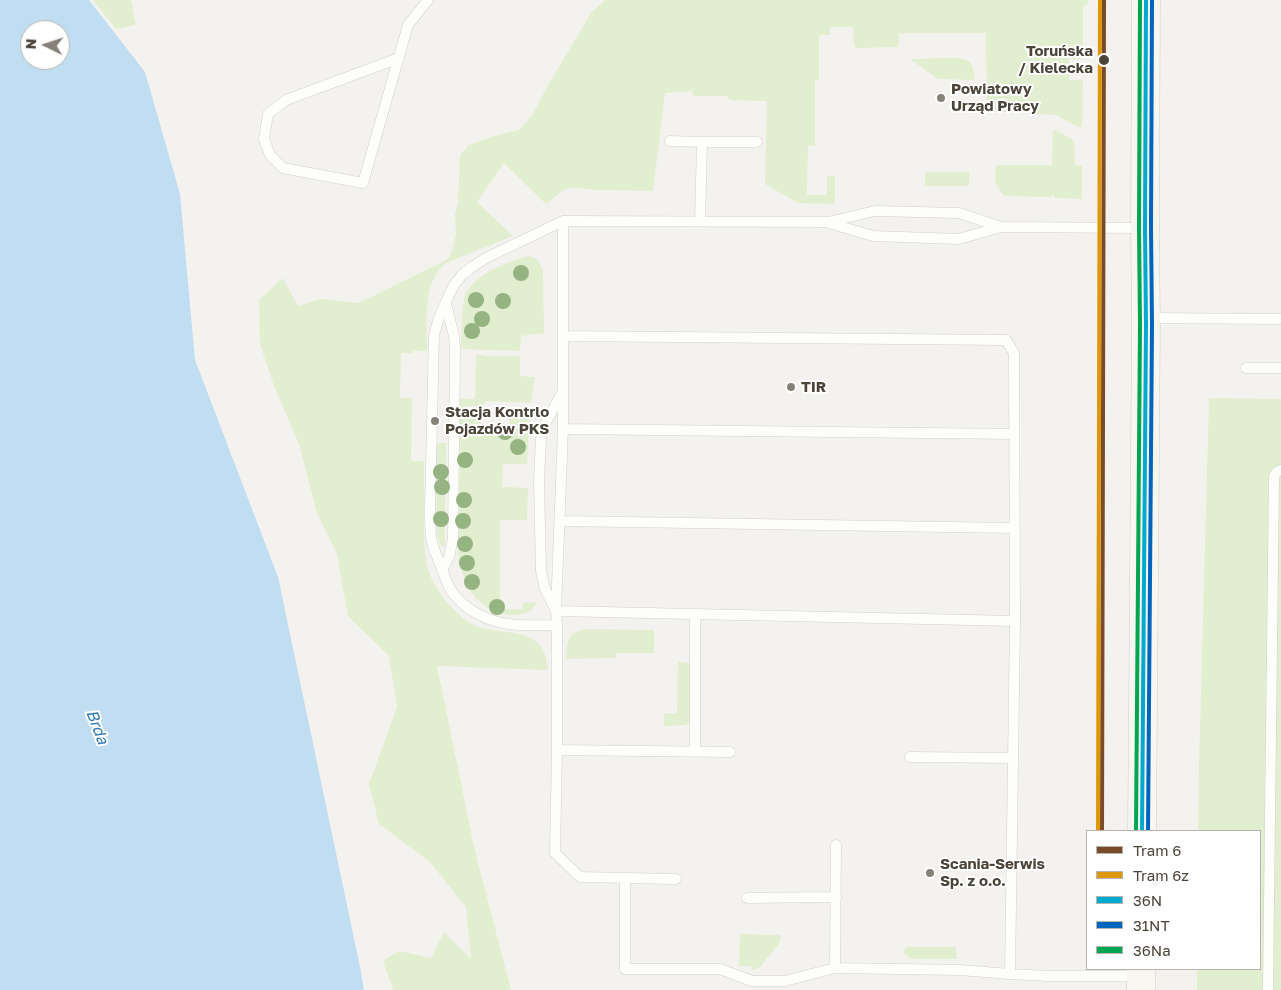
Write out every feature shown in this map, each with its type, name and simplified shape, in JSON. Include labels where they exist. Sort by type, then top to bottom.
[{"type":"street","points":[[1142,830],[1146,318],[1146,0]]},
{"type":"lane","points":[[400,58],[286,100],[268,114],[264,139],[270,155],[283,168],[363,183],[400,58],[408,25],[428,0]]},
{"type":"lane","points":[[670,141],[757,142]]},
{"type":"lane","points":[[700,221],[702,142]]},
{"type":"lane","points":[[557,625],[516,625],[484,617],[458,600],[445,578],[436,556],[431,537],[430,509],[434,335],[454,286],[462,274],[472,267],[563,221],[828,222],[874,211],[884,211],[958,213],[1001,227]]},
{"type":"lane","points":[[563,221],[563,392],[556,611],[557,750],[555,853],[580,877],[676,879]]},
{"type":"lane","points":[[828,222],[873,236],[959,239],[1001,227],[1145,228]]},
{"type":"lane","points":[[442,570],[450,557],[454,510],[456,349],[446,304]]},
{"type":"lane","points":[[1146,318],[1281,319]]},
{"type":"lane","points":[[563,336],[1006,340],[1014,353],[1015,621],[1010,974]]},
{"type":"lane","points":[[1246,368],[1281,368]]},
{"type":"lane","points":[[556,611],[545,588],[541,571],[539,481],[541,438],[545,424],[563,392]]},
{"type":"lane","points":[[562,429],[1014,434]]},
{"type":"lane","points":[[1268,990],[1274,476],[1281,470]]},
{"type":"lane","points":[[560,521],[1014,528]]},
{"type":"lane","points":[[556,611],[1015,621]]},
{"type":"lane","points":[[694,751],[696,614]]},
{"type":"lane","points":[[557,750],[730,752]]},
{"type":"lane","points":[[910,757],[1013,758]]},
{"type":"lane","points":[[835,968],[836,845]]},
{"type":"lane","points":[[625,879],[625,970],[720,969],[752,981],[785,981],[835,968],[960,970],[1048,976],[1141,978]]},
{"type":"lane","points":[[747,898],[836,897]]},
{"type":"green space","points":[[93,0],[131,0],[136,25],[116,29]]},
{"type":"green space","points":[[605,0],[1088,0],[1088,4],[1083,7],[1083,59],[1069,59],[1069,80],[1083,80],[1082,127],[1076,126],[1056,115],[987,111],[986,33],[899,33],[898,47],[856,48],[854,45],[853,27],[830,27],[830,35],[819,35],[819,80],[815,81],[815,146],[808,146],[807,195],[827,195],[827,176],[835,176],[835,204],[798,203],[765,184],[767,101],[730,100],[727,96],[693,96],[692,91],[665,93],[653,191],[570,188],[564,190],[546,204],[504,163],[477,202],[513,236],[446,263],[438,271],[429,292],[427,351],[401,353],[400,398],[412,398],[411,461],[424,461],[425,551],[432,580],[442,597],[463,618],[479,627],[526,636],[534,640],[541,646],[547,660],[548,670],[437,666],[474,847],[511,990],[393,990],[383,961],[399,951],[431,958],[444,932],[471,959],[466,907],[430,862],[379,824],[369,784],[397,707],[389,656],[348,616],[337,554],[317,513],[299,444],[274,386],[260,344],[259,300],[283,278],[298,306],[321,299],[359,303],[448,259],[456,234],[455,215],[458,201],[460,155],[469,145],[519,130],[532,116],[591,13]]},
{"type":"green space","points":[[952,58],[970,62],[974,80],[938,79],[910,59]]},
{"type":"green space","points":[[1053,130],[1074,142],[1075,165],[1082,166],[1082,199],[1055,198],[1054,194],[1051,197],[1005,196],[998,188],[996,182],[996,165],[1052,165]]},
{"type":"green space","points":[[925,172],[969,172],[969,186],[925,186]]},
{"type":"green space","points":[[529,256],[539,261],[543,272],[544,333],[521,336],[520,351],[461,349],[463,304],[467,291],[473,283],[490,271]]},
{"type":"green space","points":[[476,354],[486,356],[520,356],[520,376],[535,377],[531,403],[485,401],[484,406],[468,406],[467,410],[481,411],[481,425],[509,426],[510,412],[530,413],[527,464],[503,464],[502,487],[528,488],[527,520],[500,520],[500,609],[523,609],[523,603],[537,602],[535,607],[526,613],[515,615],[496,612],[478,600],[472,593],[461,571],[458,552],[460,448],[457,443],[458,399],[475,399]]},
{"type":"green space","points":[[1209,398],[1281,399],[1281,990],[1197,990],[1197,970],[1261,970],[1261,830],[1198,830]]},
{"type":"green space","points":[[435,443],[446,443],[445,545],[443,547],[437,533]]},
{"type":"green space","points":[[580,630],[654,630],[654,653],[616,653],[616,658],[566,659],[569,639]]},
{"type":"green space","points":[[678,662],[692,663],[691,717],[686,725],[664,726],[664,713],[675,714],[677,712]]},
{"type":"green space","points":[[740,934],[779,935],[781,938],[778,945],[760,967],[751,970],[751,966],[739,966]]},
{"type":"green space","points":[[907,947],[956,947],[957,959],[910,958],[902,952]]},
{"type":"water","name":"Brda","points":[[0,0],[89,0],[145,72],[180,194],[195,360],[278,577],[364,990],[0,990]]},
{"type":"tram line","name":"6z","points":[[1098,830],[1100,0]]},
{"type":"tram line","name":"6","points":[[1102,830],[1104,0]]},
{"type":"transit line","name":"36Na","points":[[1136,830],[1140,325],[1140,0]]},
{"type":"transit line","name":"36N","points":[[1142,830],[1146,325],[1146,0]]},
{"type":"transit line","name":"31NT","points":[[1148,830],[1152,325],[1152,0]]},
{"type":"place","name":"Toruńska / Kielecka","points":[[1104,60]]},
{"type":"place","name":"Powiatowy Urząd Pracy","points":[[941,98]]},
{"type":"place","name":"TIR","points":[[791,387]]},
{"type":"place","name":"Stacja Kontrlo Pojazdów PKS","points":[[435,421]]},
{"type":"place","name":"Scania-Serwis Sp. z o.o.","points":[[930,873]]}]
